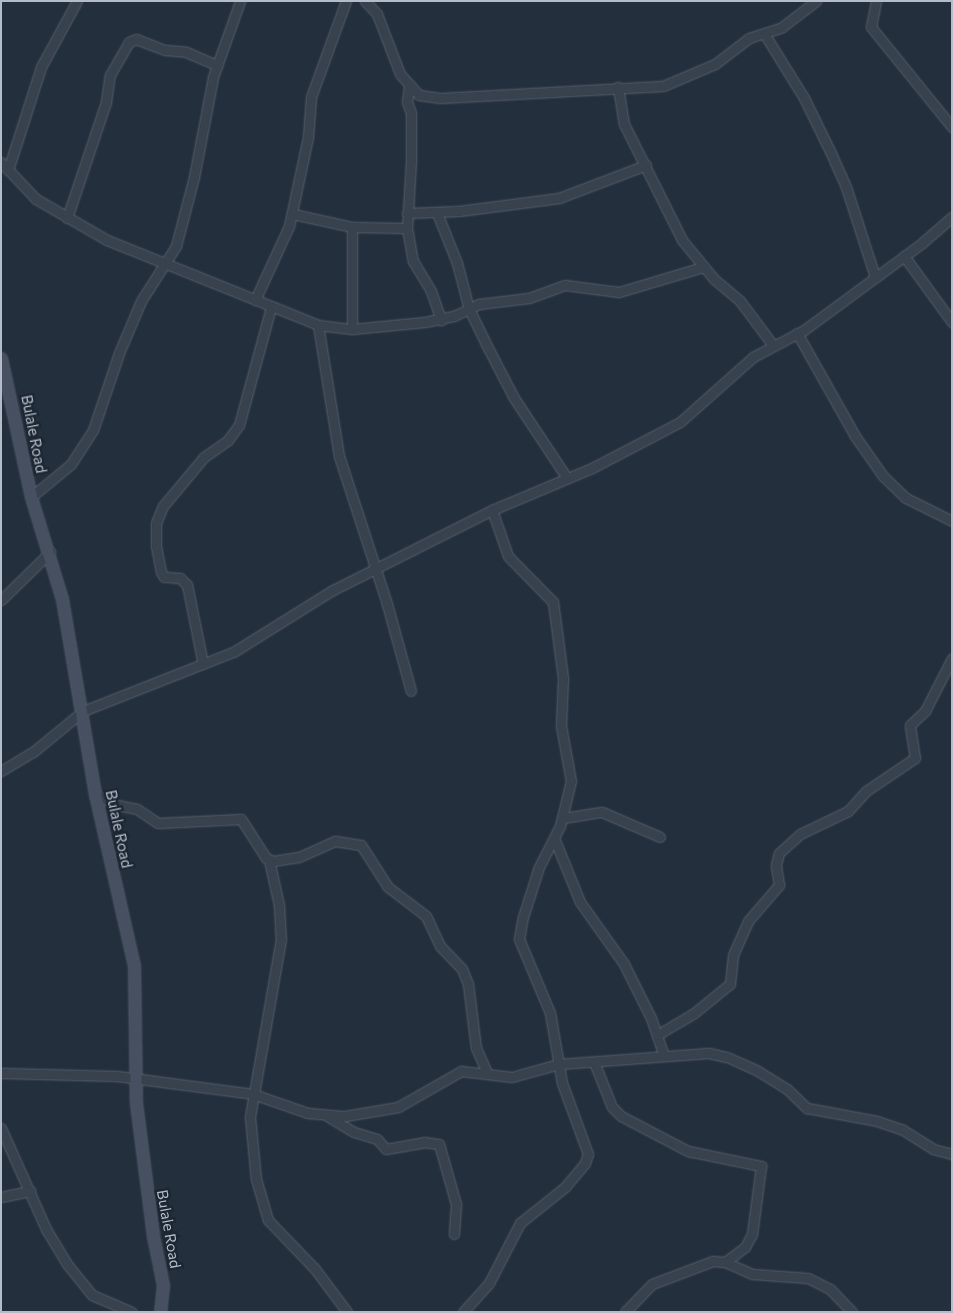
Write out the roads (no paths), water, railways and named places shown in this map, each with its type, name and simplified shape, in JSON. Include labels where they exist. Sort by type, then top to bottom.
[{"type":"street","points":[[8,170],[41,67],[77,1]]},
{"type":"street","points":[[31,497],[71,464],[93,430],[119,352],[162,264],[176,246],[182,227],[217,64],[240,1]]},
{"type":"street","points":[[255,300],[283,244],[293,214],[308,137],[311,97],[346,1]]},
{"type":"street","points":[[364,1],[377,14],[395,67],[409,86],[418,95],[440,98],[663,86],[705,69],[749,38],[782,28],[816,1]]},
{"type":"street","points":[[876,1],[870,23],[873,30],[952,127]]},
{"type":"street","points":[[766,34],[804,98],[830,151],[846,187],[875,278]]},
{"type":"street","points":[[66,218],[106,102],[110,75],[129,42],[136,39],[165,50],[186,52],[217,64]]},
{"type":"street","points":[[409,86],[407,102],[411,113],[411,161],[407,228],[413,261],[431,291],[441,320]]},
{"type":"street","points":[[618,87],[624,124],[682,240],[703,267],[735,295],[772,344]]},
{"type":"street","points":[[1,162],[36,199],[66,218],[162,264],[318,326],[352,329],[441,320],[486,303],[529,298],[565,285],[619,292],[703,267]]},
{"type":"street","points":[[407,213],[437,213],[559,198],[646,165]]},
{"type":"street","points":[[437,213],[457,263],[469,309],[514,398],[567,478]]},
{"type":"street","points":[[293,214],[352,227],[407,228]]},
{"type":"street","points":[[1,771],[33,752],[83,711],[246,645],[331,591],[492,510],[567,478],[680,422],[738,369],[772,344],[797,333],[875,278],[952,217]]},
{"type":"street","points":[[352,227],[352,329]]},
{"type":"street","points":[[904,256],[952,322]]},
{"type":"street","points":[[203,664],[187,585],[180,578],[164,577],[161,572],[156,546],[156,523],[163,506],[198,464],[228,440],[239,425],[271,307]]},
{"type":"street","points":[[318,326],[337,446],[411,691]]},
{"type":"street","points":[[797,333],[855,436],[883,476],[906,498],[952,521]]},
{"type":"street","name":"Bulale Road","points":[[1,358],[31,497],[50,552],[62,599],[83,711],[95,794],[134,965],[136,1080],[148,1200],[163,1285],[160,1312]]},
{"type":"street","points":[[463,1312],[489,1283],[517,1227],[565,1187],[587,1158],[588,1149],[568,1105],[550,1013],[519,939],[523,917],[539,867],[563,818],[571,781],[561,726],[563,683],[553,602],[508,556],[492,510]]},
{"type":"street","points":[[1,600],[50,552]]},
{"type":"street","points":[[657,1035],[694,1013],[730,984],[733,955],[748,921],[779,885],[776,865],[779,853],[800,834],[848,812],[866,790],[915,758],[910,725],[925,711],[952,658]]},
{"type":"street","points":[[95,794],[117,805],[137,809],[158,823],[241,819],[269,860],[279,905],[281,946],[253,1094],[250,1134],[256,1179],[266,1215],[276,1230],[315,1269],[346,1312]]},
{"type":"street","points":[[563,818],[602,812],[660,837]]},
{"type":"street","points":[[554,838],[580,902],[624,964],[657,1035],[664,1056]]},
{"type":"street","points":[[269,860],[300,857],[336,841],[350,841],[362,846],[388,887],[426,916],[440,946],[462,969],[468,984],[476,1048],[487,1072]]},
{"type":"street","points":[[1,1073],[117,1076],[253,1094],[308,1113],[326,1116],[386,1111],[412,1101],[461,1072],[487,1072],[512,1077],[559,1064],[709,1053],[727,1057],[780,1084],[807,1108],[877,1121],[903,1130],[933,1149],[952,1154]]},
{"type":"street","points":[[594,1062],[612,1107],[621,1116],[688,1151],[761,1166],[752,1234],[745,1247],[725,1262]]},
{"type":"street","points":[[326,1116],[354,1132],[377,1139],[386,1149],[424,1142],[439,1144],[456,1204],[454,1234]]},
{"type":"street","points":[[1,1128],[46,1229],[84,1286],[95,1296],[132,1312]]},
{"type":"street","points":[[1,1197],[30,1191]]},
{"type":"street","points":[[625,1312],[652,1284],[705,1262],[725,1262],[752,1274],[808,1278],[830,1289],[852,1312]]}]
